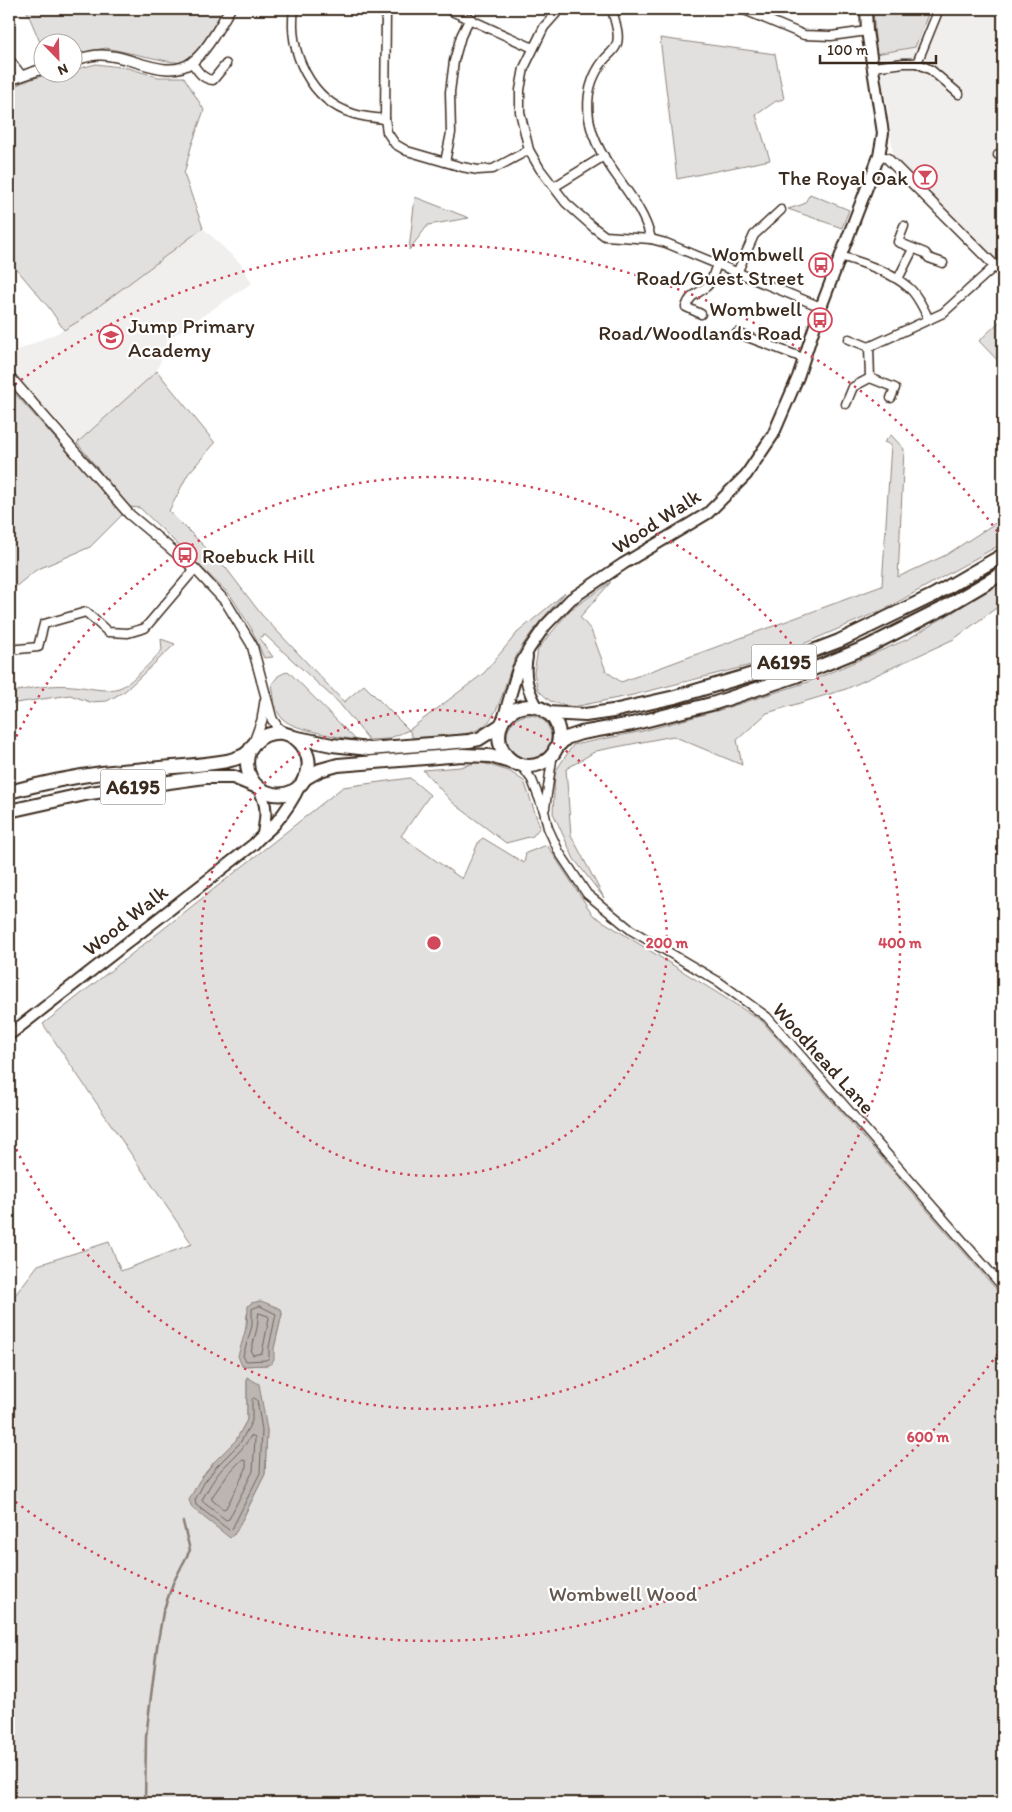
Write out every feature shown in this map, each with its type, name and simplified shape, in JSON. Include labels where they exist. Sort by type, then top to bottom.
[{"type":"highway","name":"A6195","points":[[9,792],[101,773],[235,759],[250,750],[262,737],[269,734],[284,734],[332,745],[369,749],[469,740],[479,739],[502,723],[515,710],[522,707],[585,715],[613,711],[675,697],[753,674],[839,641],[934,595],[1003,554]]},
{"type":"highway","name":"A6195","points":[[9,811],[90,794],[205,777],[233,777],[274,794],[281,794],[289,792],[320,770],[333,766],[453,755],[490,756],[528,766],[542,762],[566,738],[715,703],[796,676],[867,647],[942,608],[1003,573]]},
{"type":"highway","points":[[542,710],[554,720],[558,729],[558,739],[554,751]]},
{"type":"highway","points":[[502,723],[499,734],[503,752],[509,759],[519,764]]},
{"type":"highway","points":[[292,737],[299,741],[306,753],[308,766],[303,781]]},
{"type":"highway","points":[[250,750],[247,757],[247,770],[258,788]]},
{"type":"main road","name":"Wood Walk","points":[[502,723],[518,669],[545,626],[571,599],[623,564],[708,513],[746,474],[773,436],[798,377],[821,307],[879,156],[883,133],[867,31],[866,9]]},
{"type":"main road","name":"Wood Walk","points":[[529,649],[525,664],[527,687],[542,710]]},
{"type":"main road","name":"Wood Walk","points":[[9,1035],[254,844],[273,826],[295,796],[303,781]]},
{"type":"main road","points":[[258,788],[264,799],[266,809],[263,834]]},
{"type":"street","points":[[82,59],[99,55],[166,70],[180,68],[192,63],[201,53],[230,9]]},
{"type":"street","points":[[294,9],[292,21],[293,40],[305,72],[314,87],[324,97],[353,114],[384,119]]},
{"type":"street","points":[[386,9],[384,119],[387,132],[395,144],[407,151],[478,170],[493,168],[529,150]]},
{"type":"street","points":[[448,9],[533,48]]},
{"type":"street","points":[[560,9],[544,27],[524,68],[520,90],[520,112],[529,150],[540,169],[578,216],[605,236],[651,239],[666,243],[821,307]]},
{"type":"street","points":[[612,9],[618,36],[616,47],[595,72],[589,88],[589,120],[604,156],[628,189],[651,239]]},
{"type":"street","points":[[742,9],[804,35],[831,36],[867,31]]},
{"type":"street","points":[[918,63],[939,9]]},
{"type":"street","points":[[445,162],[450,133],[450,92],[454,61],[461,36],[470,18]]},
{"type":"street","points":[[9,59],[22,76]]},
{"type":"street","points":[[192,63],[200,75],[207,80],[213,80],[226,64]]},
{"type":"street","points":[[873,67],[918,63],[931,70],[959,94]]},
{"type":"street","points":[[9,83],[13,79],[32,72]]},
{"type":"street","points":[[554,187],[604,156]]},
{"type":"street","points":[[879,156],[887,158],[1003,274]]},
{"type":"street","points":[[737,273],[754,235],[781,210]]},
{"type":"street","points":[[904,226],[898,242],[943,263]]},
{"type":"street","points":[[898,280],[913,249]]},
{"type":"street","points":[[840,256],[898,280],[910,287],[924,308],[928,320]]},
{"type":"street","points":[[701,314],[686,308],[686,305],[691,296],[708,287],[717,264]]},
{"type":"street","points":[[848,339],[869,347],[943,313],[995,266]]},
{"type":"street","points":[[737,333],[803,358]]},
{"type":"street","points":[[869,347],[870,378]]},
{"type":"street","points":[[9,376],[129,514],[195,569],[226,602],[252,645],[274,723],[292,737]]},
{"type":"street","points":[[846,404],[853,386],[870,378],[896,388],[891,398]]},
{"type":"street","points":[[9,650],[38,647],[44,624],[86,612],[108,632],[128,633],[145,628],[195,569]]},
{"type":"street","points":[[250,750],[260,728],[265,696]]},
{"type":"street","name":"Woodhead Lane","points":[[544,811],[554,751]]},
{"type":"street","name":"Woodhead Lane","points":[[519,764],[532,780],[544,811],[548,828],[559,852],[587,894],[631,930],[719,982],[767,1017],[1003,1287]]},
{"type":"shaded area","points":[[930,9],[1003,9],[1003,266],[893,157],[888,109],[876,54],[915,47]]},
{"type":"shaded area","name":"Jump Primary Academy","points":[[203,228],[240,263],[252,283],[168,339],[157,371],[77,443],[9,367],[9,354],[55,334],[79,321]]},
{"type":"green space","points":[[26,9],[224,9],[200,48],[182,63],[106,48],[82,52],[82,32],[36,32]]},
{"type":"green space","points":[[873,9],[930,9],[915,47],[876,54]]},
{"type":"green space","points":[[660,38],[775,54],[784,99],[776,101],[756,115],[770,160],[677,179]]},
{"type":"green space","points":[[96,64],[128,68],[158,77],[184,77],[204,110],[184,174],[203,228],[79,321],[64,330],[50,309],[9,260],[9,90],[32,79],[32,82],[82,82],[82,68]]},
{"type":"green space","points":[[810,194],[849,210],[842,228],[788,209],[804,204]]},
{"type":"green space","points":[[415,197],[469,218],[428,225],[409,250]]},
{"type":"green space","points":[[1000,321],[1003,324],[1003,366],[979,341]]},
{"type":"green space","points":[[157,371],[215,443],[188,474],[169,511],[226,568],[261,614],[344,702],[364,685],[409,730],[388,739],[369,740],[339,703],[265,635],[259,638],[273,657],[264,658],[251,628],[231,596],[140,508],[129,507],[77,443]]},
{"type":"green space","points":[[9,387],[123,514],[90,547],[36,570],[9,590]]},
{"type":"green space","points":[[891,435],[904,449],[898,577],[946,555],[1003,518],[1003,543],[889,607],[759,663],[633,695],[573,707],[550,701],[538,690],[534,673],[538,649],[570,610],[611,582],[580,617],[591,630],[606,671],[621,682],[882,586],[891,445],[884,442]]},
{"type":"green space","points":[[1003,582],[1003,603],[954,639],[846,689],[767,713],[737,740],[742,765],[673,736],[596,751],[566,769],[571,835],[604,898],[574,859],[553,813],[555,772],[573,745],[643,731],[723,709],[808,682],[908,639]]},
{"type":"green space","points":[[565,593],[538,624],[521,648],[512,665],[495,712],[484,726],[460,735],[413,738],[409,730],[484,673],[517,633]]},
{"type":"green space","points":[[161,639],[175,644],[125,691],[107,701],[90,702],[70,695],[9,704],[9,693],[41,687],[65,686],[108,690],[124,686],[136,677],[162,650]]},
{"type":"green space","points":[[288,671],[356,740],[307,730],[290,724],[281,717],[276,708],[272,684],[278,676]]},
{"type":"green space","points":[[533,715],[545,721],[550,728],[550,746],[545,753],[538,758],[525,759],[513,753],[508,746],[507,733],[513,721],[520,716]]},
{"type":"green space","points":[[479,762],[509,771],[524,781],[540,827],[533,836],[506,843],[452,802],[423,770],[460,767]]},
{"type":"green space","name":"Wombwell Wood","points":[[410,778],[430,795],[401,836],[462,879],[479,841],[483,838],[524,863],[526,853],[547,845],[593,915],[762,1021],[1003,1297],[1003,1803],[9,1803],[9,1303],[38,1265],[109,1242],[121,1271],[192,1244],[43,1024],[343,787]],"holes":[[[258,1301],[281,1309],[282,1314],[274,1348],[267,1365],[242,1366],[247,1314]],[[247,1377],[267,1430],[265,1474],[236,1532],[214,1462],[236,1440],[247,1420]]]},
{"type":"water","points":[[261,1301],[281,1309],[282,1314],[274,1348],[274,1359],[271,1364],[267,1365],[242,1366],[238,1356],[247,1325],[248,1306],[251,1303]]},
{"type":"water","points":[[247,1377],[259,1384],[267,1430],[265,1474],[236,1532],[230,1538],[192,1508],[189,1500],[199,1481],[214,1462],[236,1440],[247,1420]]},
{"type":"waterway","points":[[145,1803],[146,1737],[163,1612],[173,1583],[190,1550],[183,1522]]},
{"type":"place","name":"The Royal Oak","points":[[925,177]]},
{"type":"place","name":"Wombwell Road/Guest Street","points":[[821,265]]},
{"type":"place","name":"Wombwell Road/Woodlands Road","points":[[820,320]]},
{"type":"place","name":"Jump Primary Academy","points":[[111,337]]},
{"type":"place","name":"Roebuck Hill","points":[[185,555]]}]
